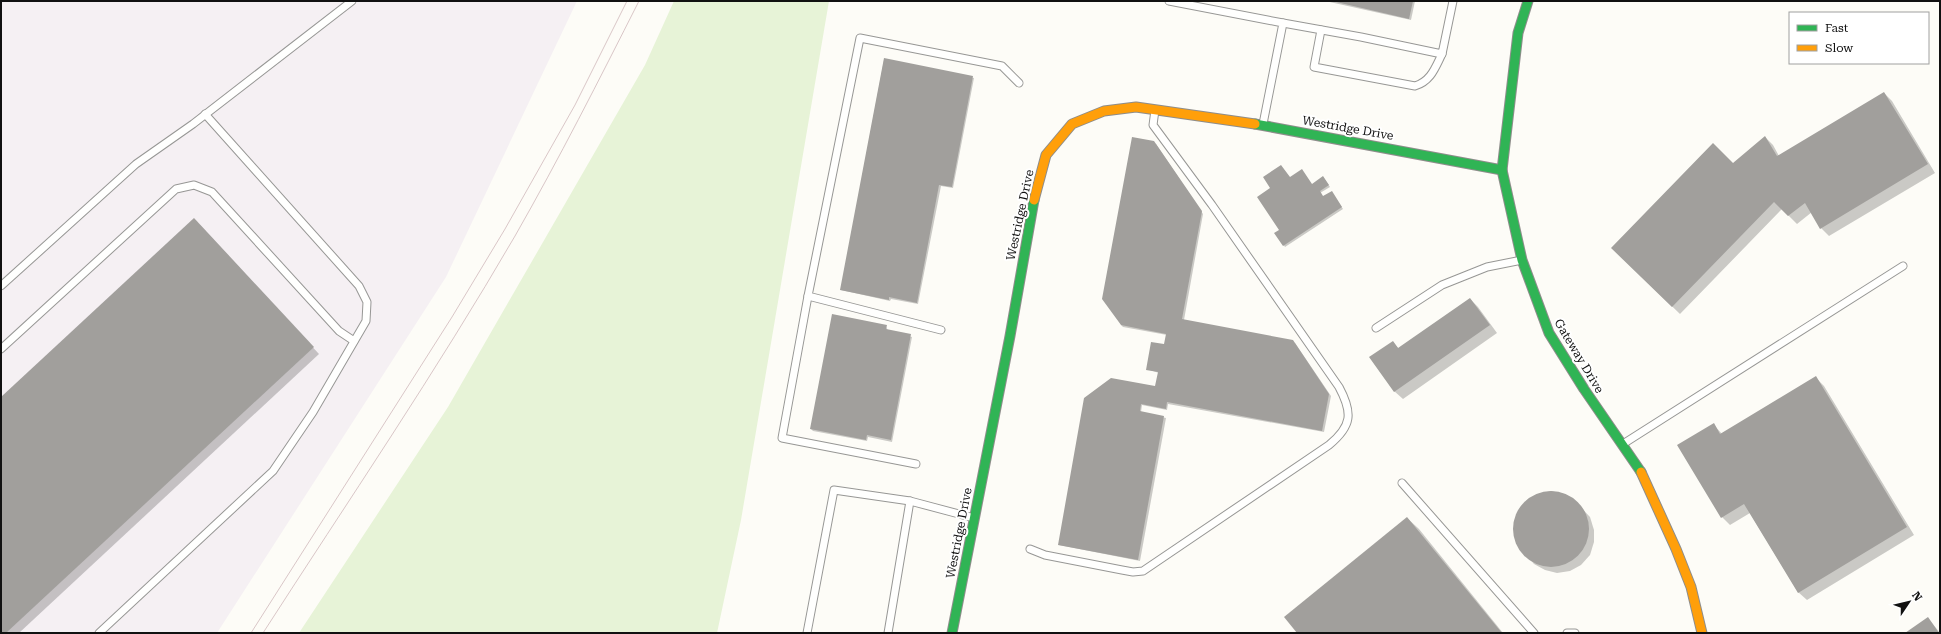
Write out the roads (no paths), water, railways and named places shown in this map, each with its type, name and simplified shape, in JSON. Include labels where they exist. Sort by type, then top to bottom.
[{"type":"street","name":"Gateway Drive","points":[[1528,1],[1518,33],[1502,170],[1522,260],[1549,333],[1584,389],[1643,475],[1691,587],[1702,633]]},
{"type":"street","name":"Westridge Drive","points":[[952,633],[1010,336],[1036,186],[1046,155],[1072,124],[1104,111],[1136,107],[1262,126],[1412,152],[1502,170]]},
{"type":"lane","points":[[1,286],[136,164],[205,114],[352,1]]},
{"type":"lane","points":[[1169,1],[1442,54]]},
{"type":"lane","points":[[1321,30],[1314,67],[1415,86],[1430,78],[1442,54],[1453,1]]},
{"type":"lane","points":[[1262,126],[1283,23]]},
{"type":"lane","points":[[916,464],[782,438],[808,296],[860,38],[1002,66],[1019,83]]},
{"type":"lane","points":[[1030,548],[1045,555],[1133,572],[1143,570],[1329,445],[1339,437],[1347,425],[1347,406],[1339,387],[1212,204],[1153,125],[1155,110]]},
{"type":"lane","points":[[98,633],[273,471],[313,412],[366,321],[367,302],[359,286],[205,114]]},
{"type":"lane","points":[[1,349],[176,188],[194,185],[212,192],[339,331],[354,341]]},
{"type":"lane","points":[[1376,328],[1442,285],[1487,267],[1522,260]]},
{"type":"lane","points":[[1623,444],[1903,266]]},
{"type":"lane","points":[[808,296],[941,330]]},
{"type":"lane","points":[[1402,483],[1534,633]]},
{"type":"lane","points":[[807,633],[834,490],[910,501],[974,518]]},
{"type":"lane","points":[[888,633],[910,501]]},
{"type":"lane","points":[[1567,633],[1575,633]]},
{"type":"tram line","points":[[251,633],[452,317],[505,229],[575,105],[627,1]]},
{"type":"tram line","points":[[263,633],[423,387],[485,287],[547,178],[639,1]]}]
